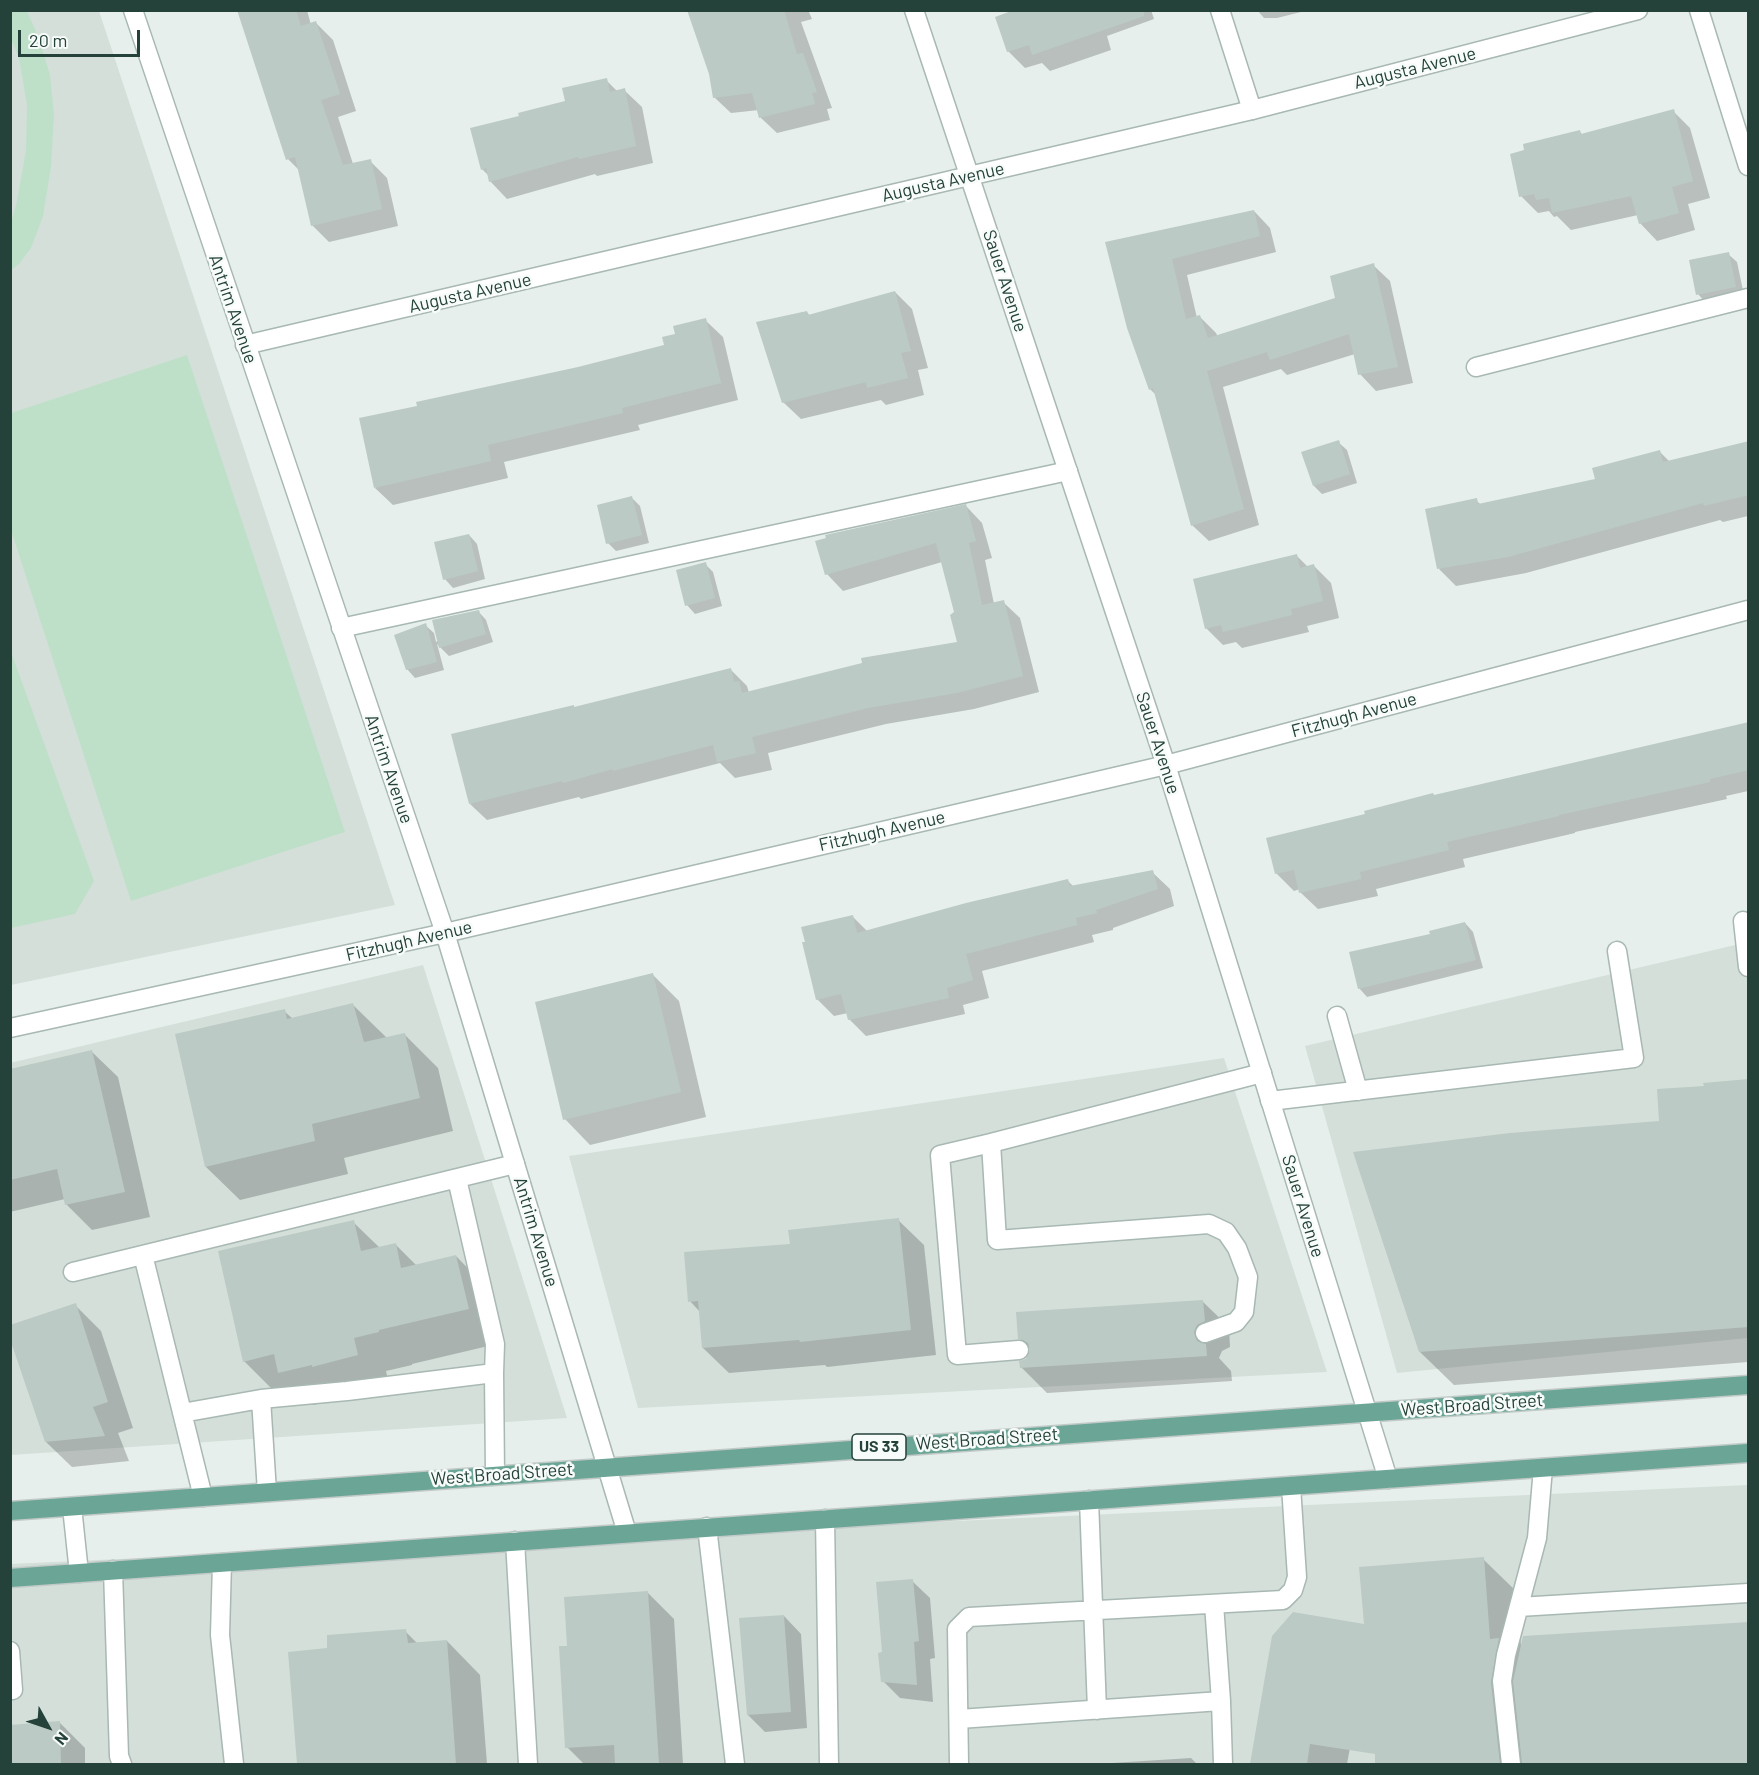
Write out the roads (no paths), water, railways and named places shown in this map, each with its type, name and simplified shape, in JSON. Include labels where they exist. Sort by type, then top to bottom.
[{"type":"main road","name":"West Broad Street","points":[[10,1511],[1749,1385]]},
{"type":"main road","points":[[10,1578],[1749,1453]]},
{"type":"street","name":"Antrim Avenue","points":[[133,10],[445,933],[627,1533]]},
{"type":"street","name":"Sauer Avenue","points":[[914,10],[1166,765],[1388,1479]]},
{"type":"street","points":[[1220,10],[1252,110]]},
{"type":"street","name":"Augusta Avenue","points":[[245,345],[1252,110],[1638,10]]},
{"type":"street","points":[[1699,10],[1749,166]]},
{"type":"street","points":[[1476,367],[1749,298]]},
{"type":"street","points":[[341,628],[1068,471]]},
{"type":"street","name":"Fitzhugh Avenue","points":[[10,1028],[445,933],[1166,765],[1749,610]]},
{"type":"street","points":[[1743,921],[1749,967]]},
{"type":"street","points":[[1270,1101],[1634,1058],[1617,951]]},
{"type":"street","points":[[1337,1016],[1358,1091]]},
{"type":"street","points":[[1018,1350],[957,1355],[940,1155],[1262,1073]]},
{"type":"street","points":[[991,1143],[997,1240],[1209,1224],[1226,1232],[1237,1248],[1248,1277],[1244,1312],[1236,1322],[1205,1334]]},
{"type":"street","points":[[73,1272],[515,1164]]},
{"type":"street","points":[[457,1179],[495,1344],[495,1475]]},
{"type":"street","points":[[143,1255],[204,1497]]},
{"type":"street","points":[[183,1413],[261,1399],[494,1373]]},
{"type":"street","points":[[261,1399],[267,1492]]},
{"type":"street","points":[[1511,1764],[1502,1681],[1506,1654],[1537,1538],[1542,1468]]},
{"type":"street","points":[[959,1764],[957,1629],[969,1617],[1283,1600],[1293,1590],[1298,1577],[1291,1486]]},
{"type":"street","points":[[1089,1500],[1097,1710]]},
{"type":"street","points":[[72,1507],[79,1573]]},
{"type":"street","points":[[825,1519],[829,1764]]},
{"type":"street","points":[[707,1527],[735,1764]]},
{"type":"street","points":[[515,1541],[528,1764]]},
{"type":"street","points":[[222,1563],[220,1635],[234,1764]]},
{"type":"street","points":[[113,1570],[122,1764]]},
{"type":"street","points":[[1519,1607],[1749,1593]]},
{"type":"street","points":[[1214,1604],[1223,1764]]},
{"type":"street","points":[[10,1651],[13,1690],[10,1690]]},
{"type":"street","points":[[960,1719],[1221,1701]]}]
